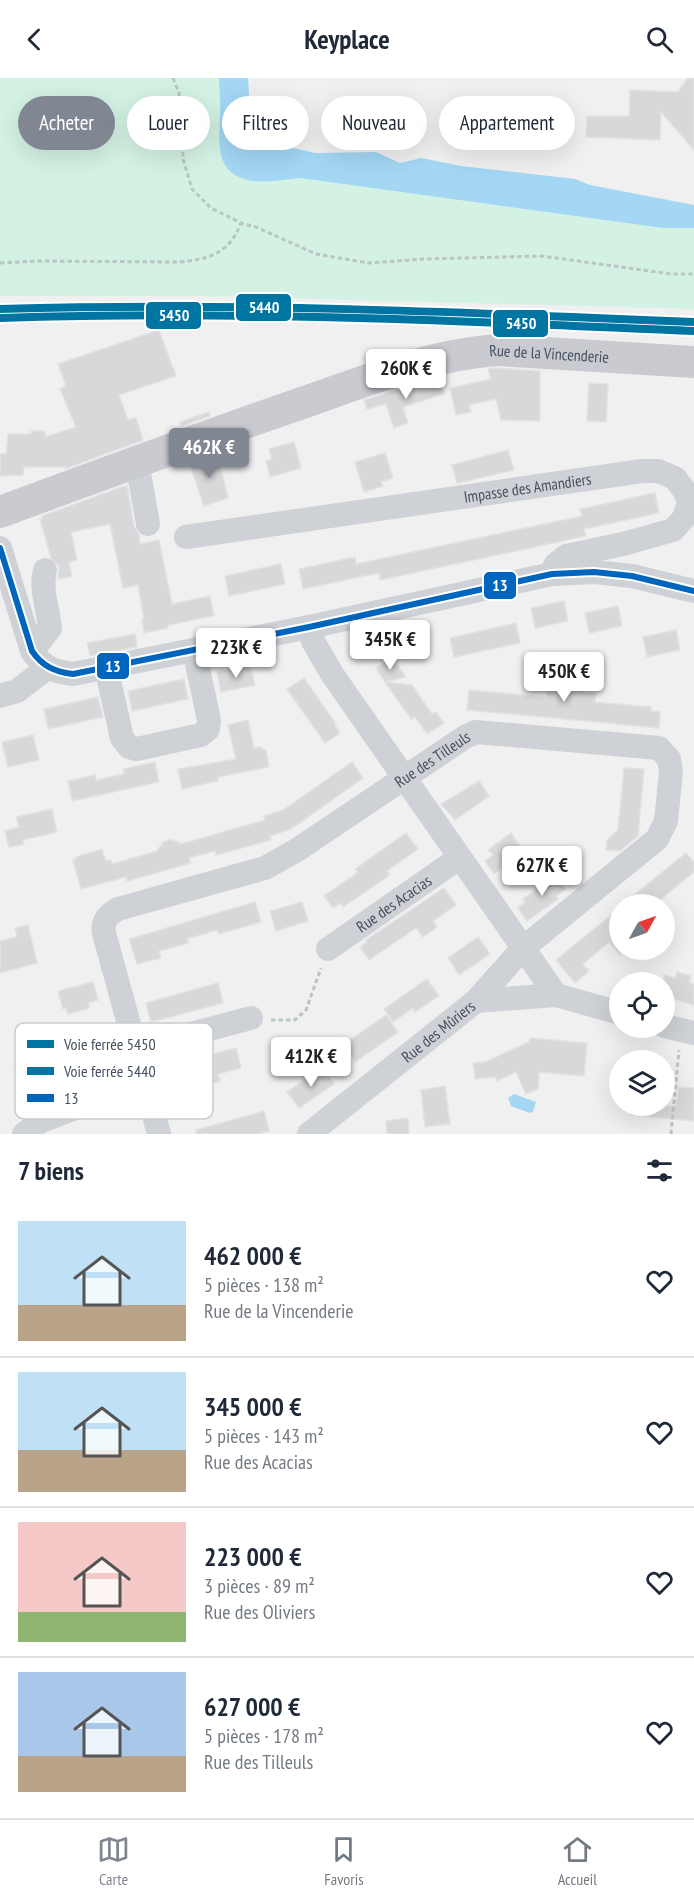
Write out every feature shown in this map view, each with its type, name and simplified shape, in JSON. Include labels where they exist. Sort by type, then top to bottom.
[{"type":"main road","name":"Rue de la Vincenderie","points":[[0,512],[423,362],[466,352],[509,350],[694,362]]},
{"type":"street","points":[[137,462],[148,524]]},
{"type":"street","name":"Impasse des Amandiers","points":[[186,537],[642,471],[658,471],[675,478],[684,490],[689,502],[684,518],[673,530],[623,544],[566,555],[555,566],[552,574]]},
{"type":"street","points":[[0,548],[39,660],[59,673],[73,674],[309,627],[552,574],[603,573],[632,576],[694,591]]},
{"type":"street","points":[[0,696],[17,691],[39,660],[50,628],[42,580],[45,570]]},
{"type":"street","points":[[309,627],[317,649],[332,674],[556,995]]},
{"type":"street","points":[[106,668],[122,738],[129,747],[137,749],[201,735],[208,729],[194,650]]},
{"type":"street","name":"Rue des Tilleuls","points":[[128,1023],[104,933],[103,925],[110,913],[265,868],[297,850],[465,737],[483,732],[659,748],[669,759],[671,772],[666,821],[657,839],[522,949],[476,1001]]},
{"type":"street","name":"Rue des Acacias","points":[[328,949],[459,858]]},
{"type":"street","name":"Rue des Mûriers","points":[[309,1134],[476,1001],[556,995],[609,1010]]},
{"type":"street","points":[[213,1028],[251,1018]]},
{"type":"street","points":[[24,1134],[47,1119]]},
{"type":"street","name":"Rue des Tilleuls","points":[[155,1119],[159,1134]]},
{"type":"path","points":[[173,78],[179,93],[183,159],[192,189],[211,208],[316,254],[369,263],[542,256],[672,274],[694,274]]},
{"type":"path","points":[[0,263],[200,260],[228,246],[241,223]]},
{"type":"path","points":[[251,1018],[295,1020],[306,1010],[328,949]]},
{"type":"path","points":[[670,1134],[680,1030]]},
{"type":"green space","points":[[0,78],[219,78],[222,150],[240,150],[255,181],[300,178],[663,228],[694,228],[694,309],[201,296],[0,296]]},
{"type":"water","points":[[219,78],[248,78],[249,96],[222,96],[222,150],[376,152],[400,163],[421,158],[461,166],[575,179],[590,185],[694,205],[694,228],[663,228],[300,178],[253,181],[231,171],[221,155]]},
{"type":"water","points":[[514,1094],[536,1102],[533,1112],[511,1106],[508,1098]]},
{"type":"building","points":[[688,78],[694,78],[694,150],[661,112],[660,140],[586,137],[587,116],[629,116],[630,90],[678,92]]},
{"type":"building","points":[[159,330],[176,376],[119,395],[128,420],[136,418],[143,440],[65,469],[65,467],[24,467],[23,475],[0,476],[0,454],[6,454],[8,434],[31,434],[31,431],[45,431],[45,437],[76,427],[60,389],[66,386],[58,364]]},
{"type":"building","points":[[488,369],[540,371],[540,421],[501,420],[496,399],[469,405],[471,412],[456,415],[450,388],[491,379]]},
{"type":"building","points":[[439,378],[444,394],[403,407],[408,423],[394,428],[386,404],[367,409],[364,400]]},
{"type":"building","points":[[589,383],[608,384],[606,422],[587,421]]},
{"type":"building","points":[[209,412],[210,416],[182,426],[180,422]]},
{"type":"building","points":[[294,442],[301,468],[270,477],[266,461],[272,459],[269,449]]},
{"type":"building","points":[[508,450],[514,470],[457,483],[452,465]]},
{"type":"building","points":[[217,452],[228,498],[204,506],[189,462]]},
{"type":"building","points":[[385,453],[393,478],[381,482],[383,486],[364,492],[355,462]]},
{"type":"building","points":[[127,485],[134,526],[139,534],[140,544],[159,540],[172,604],[210,596],[214,616],[168,625],[168,628],[144,633],[138,585],[123,588],[110,524],[71,532],[77,560],[69,562],[72,576],[58,579],[59,566],[51,558],[40,519],[43,518],[42,516]]},
{"type":"building","points":[[655,493],[659,513],[584,529],[586,536],[380,580],[379,573],[303,589],[299,569],[355,557],[356,564],[582,516],[580,509]]},
{"type":"building","points":[[281,564],[285,584],[229,596],[225,576]]},
{"type":"building","points":[[564,601],[568,621],[535,628],[531,608]]},
{"type":"building","points":[[618,606],[622,626],[589,633],[585,613]]},
{"type":"building","points":[[516,623],[520,643],[454,657],[450,638]]},
{"type":"building","points":[[676,630],[680,650],[647,657],[643,637]]},
{"type":"building","points":[[135,634],[137,647],[90,656],[87,643]]},
{"type":"building","points":[[392,657],[406,677],[385,682],[376,668]]},
{"type":"building","points":[[250,665],[255,685],[221,692],[217,672]]},
{"type":"building","points":[[551,667],[585,670],[583,692],[596,693],[595,702],[651,707],[651,711],[660,712],[659,728],[467,710],[469,690],[546,697]]},
{"type":"building","points":[[304,678],[340,733],[325,743],[287,689]]},
{"type":"building","points":[[184,679],[188,699],[132,711],[128,691]]},
{"type":"building","points":[[385,682],[412,685],[432,714],[436,712],[444,723],[427,734],[415,717],[411,719]]},
{"type":"building","points":[[98,697],[103,717],[48,729],[44,709]]},
{"type":"building","points":[[248,720],[254,748],[262,747],[266,750],[269,767],[218,777],[218,781],[182,789],[178,769],[236,759],[228,725]]},
{"type":"building","points":[[33,735],[39,760],[8,767],[2,742]]},
{"type":"building","points":[[155,762],[159,782],[72,801],[68,781],[95,775],[96,780],[124,774],[123,769]]},
{"type":"building","points":[[352,762],[363,778],[291,829],[270,836],[271,840],[216,855],[215,851],[189,858],[191,863],[127,881],[126,877],[81,889],[73,860],[77,859],[76,857],[102,849],[106,861],[111,860],[112,864],[157,851],[163,842],[171,839],[181,844],[265,820],[264,816],[283,810]]},
{"type":"building","points":[[624,768],[644,769],[638,836],[620,851],[606,850],[607,840],[618,830]]},
{"type":"building","points":[[479,781],[489,796],[455,820],[441,804]]},
{"type":"building","points":[[52,809],[57,832],[23,840],[24,844],[9,847],[5,831],[19,827],[16,817]]},
{"type":"building","points":[[406,833],[418,849],[387,871],[390,875],[343,907],[341,903],[333,908],[324,896],[358,872],[355,869]]},
{"type":"building","points":[[511,833],[524,852],[494,874],[485,861],[493,855],[488,850]]},
{"type":"building","points":[[686,853],[694,862],[694,872],[667,894],[635,894]]},
{"type":"building","points":[[554,873],[566,889],[556,896],[558,899],[527,921],[518,908],[525,902],[523,899],[545,883],[543,880]]},
{"type":"building","points":[[444,888],[456,905],[433,921],[437,927],[423,937],[416,928],[369,960],[360,947],[367,942],[366,940]]},
{"type":"building","points":[[255,902],[261,922],[219,934],[217,930],[187,939],[189,943],[159,951],[161,958],[137,964],[129,939]]},
{"type":"building","points":[[302,902],[308,921],[276,931],[270,911]]},
{"type":"building","points":[[609,917],[609,942],[583,964],[589,971],[575,983],[556,960]]},
{"type":"building","points":[[28,925],[37,963],[0,973],[0,941],[17,937],[15,928]]},
{"type":"building","points":[[478,937],[490,954],[459,975],[448,958]]},
{"type":"building","points":[[677,972],[691,976],[689,982],[694,984],[694,1005],[675,999]]},
{"type":"building","points":[[427,979],[439,996],[415,1012],[413,1008],[393,1022],[384,1009]]},
{"type":"building","points":[[93,982],[98,1000],[88,1003],[89,1008],[68,1014],[66,1008],[63,1009],[58,991]]},
{"type":"building","points":[[218,983],[223,1003],[151,1022],[146,1003]]},
{"type":"building","points":[[386,1015],[398,1032],[355,1062],[343,1045]]},
{"type":"building","points":[[530,1038],[587,1043],[584,1076],[539,1072],[538,1089],[526,1094],[516,1072],[497,1081],[495,1077],[475,1079],[473,1063],[485,1062],[529,1042]]},
{"type":"building","points":[[236,1048],[241,1068],[218,1074],[220,1081],[213,1083],[213,1054]]},
{"type":"building","points":[[323,1067],[334,1084],[299,1108],[287,1092]]},
{"type":"building","points":[[445,1086],[450,1124],[425,1127],[421,1090]]},
{"type":"building","points":[[679,1087],[694,1088],[694,1121],[641,1116],[675,1116]]},
{"type":"building","points":[[264,1111],[269,1131],[258,1134],[197,1134],[196,1130]]},
{"type":"building","points":[[408,1118],[409,1134],[387,1134],[386,1121]]},
{"type":"rail line","name":"5440","points":[[0,309],[261,307],[694,322]]},
{"type":"rail line","name":"5450","points":[[0,318],[261,316],[434,320],[694,331]]},
{"type":"transit line","name":"13","points":[[0,548],[32,651],[40,661],[50,667],[60,672],[73,674],[309,627],[552,574],[594,572],[632,576],[694,591]]}]
